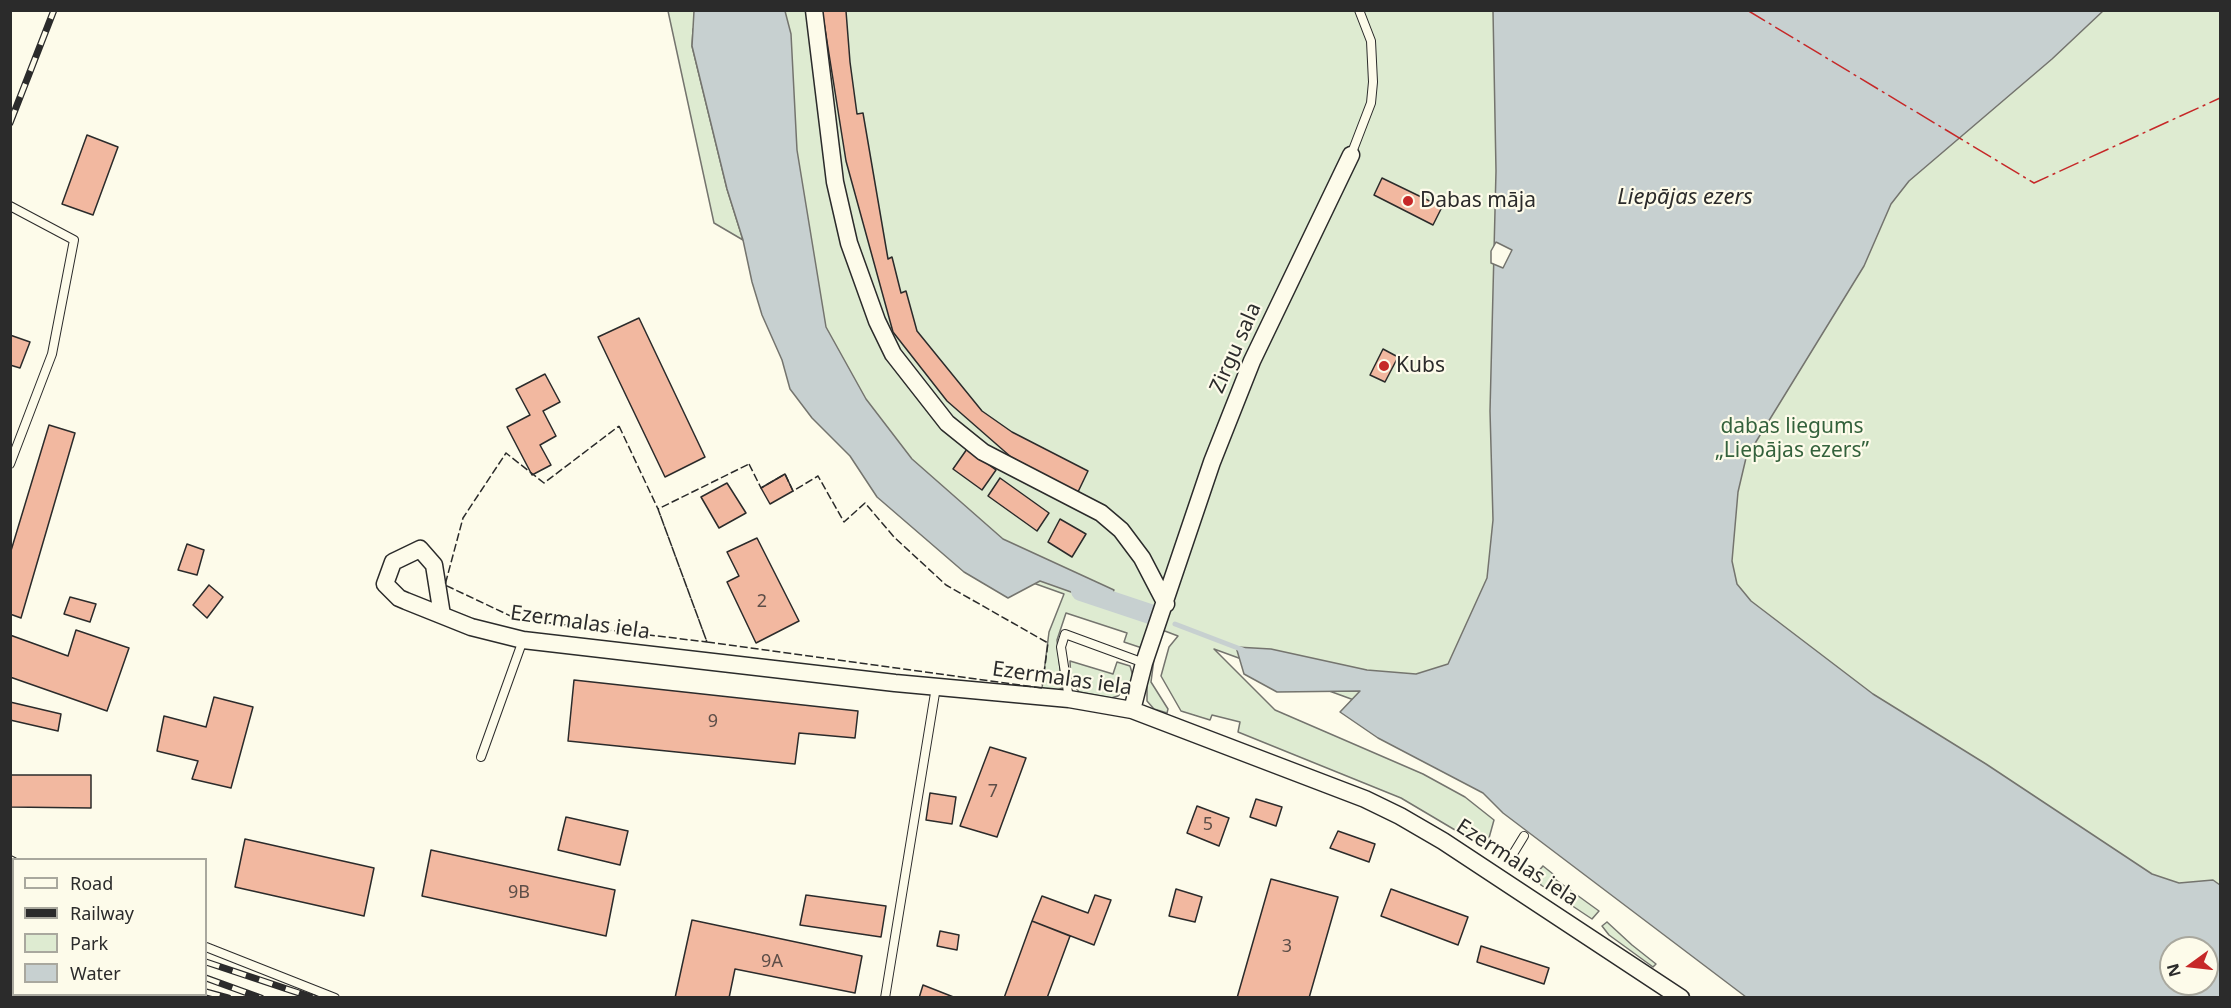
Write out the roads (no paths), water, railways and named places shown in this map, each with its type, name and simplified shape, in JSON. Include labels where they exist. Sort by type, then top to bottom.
[{"type":"street","points":[[814,10],[835,182],[849,243],[877,321],[893,354],[947,423],[983,452],[1101,513],[1121,530],[1142,558],[1166,604]]},
{"type":"street","name":"Zirgu sala","points":[[1132,710],[1144,663],[1166,604],[1174,572],[1212,462],[1252,361],[1351,155]]},
{"type":"street","name":"Ezermalas iela","points":[[442,615],[471,627],[523,640],[936,687],[1069,699],[1132,710],[1365,799],[1400,816],[1443,841],[1681,998]]},
{"type":"lane","name":"Zirgu sala","points":[[1351,155],[1371,102],[1373,82],[1371,41],[1359,10]]},
{"type":"lane","points":[[10,206],[74,240],[52,354],[10,464]]},
{"type":"lane","points":[[1069,699],[1061,647],[1065,634],[1144,663]]},
{"type":"lane","points":[[481,757],[523,640]]},
{"type":"lane","points":[[885,998],[936,687]]},
{"type":"lane","points":[[1513,854],[1524,836]]},
{"type":"lane","points":[[207,947],[335,998]]},
{"type":"water","points":[[694,11],[785,11],[791,34],[797,150],[826,327],[866,399],[912,459],[1003,539],[1114,590],[1111,597],[1102,603],[1040,581],[1008,598],[964,572],[877,497],[850,456],[812,418],[790,389],[782,360],[762,315],[727,189],[692,46]]},
{"type":"water","name":"Liepājas ezers","points":[[1493,11],[2103,11],[2052,59],[1909,181],[1891,204],[1864,266],[1746,458],[1738,492],[1732,561],[1737,584],[1751,601],[1873,694],[1986,764],[2152,874],[2179,883],[2213,880],[2220,885],[2220,997],[1746,997],[1503,813],[1483,793],[1378,738],[1340,712],[1360,691],[1277,692],[1244,674],[1236,647],[1271,649],[1367,670],[1416,674],[1448,664],[1487,578],[1493,520],[1490,411],[1496,171]]},
{"type":"waterway","points":[[1081,591],[1150,614]]},
{"type":"waterway","points":[[1175,624],[1243,650]]},
{"type":"railway","points":[[10,123],[54,10]]},
{"type":"railway","points":[[207,962],[314,998]]},
{"type":"railway","points":[[207,978],[261,998]]},
{"type":"railway","points":[[207,992],[228,998]]},
{"type":"place","name":"Dabas māja","points":[[1408,201]]},
{"type":"place","name":"Kubs","points":[[1384,366]]},
{"type":"park label","name":"dabas liegums „Liepājas ezers”","points":[[1792,439]]}]
